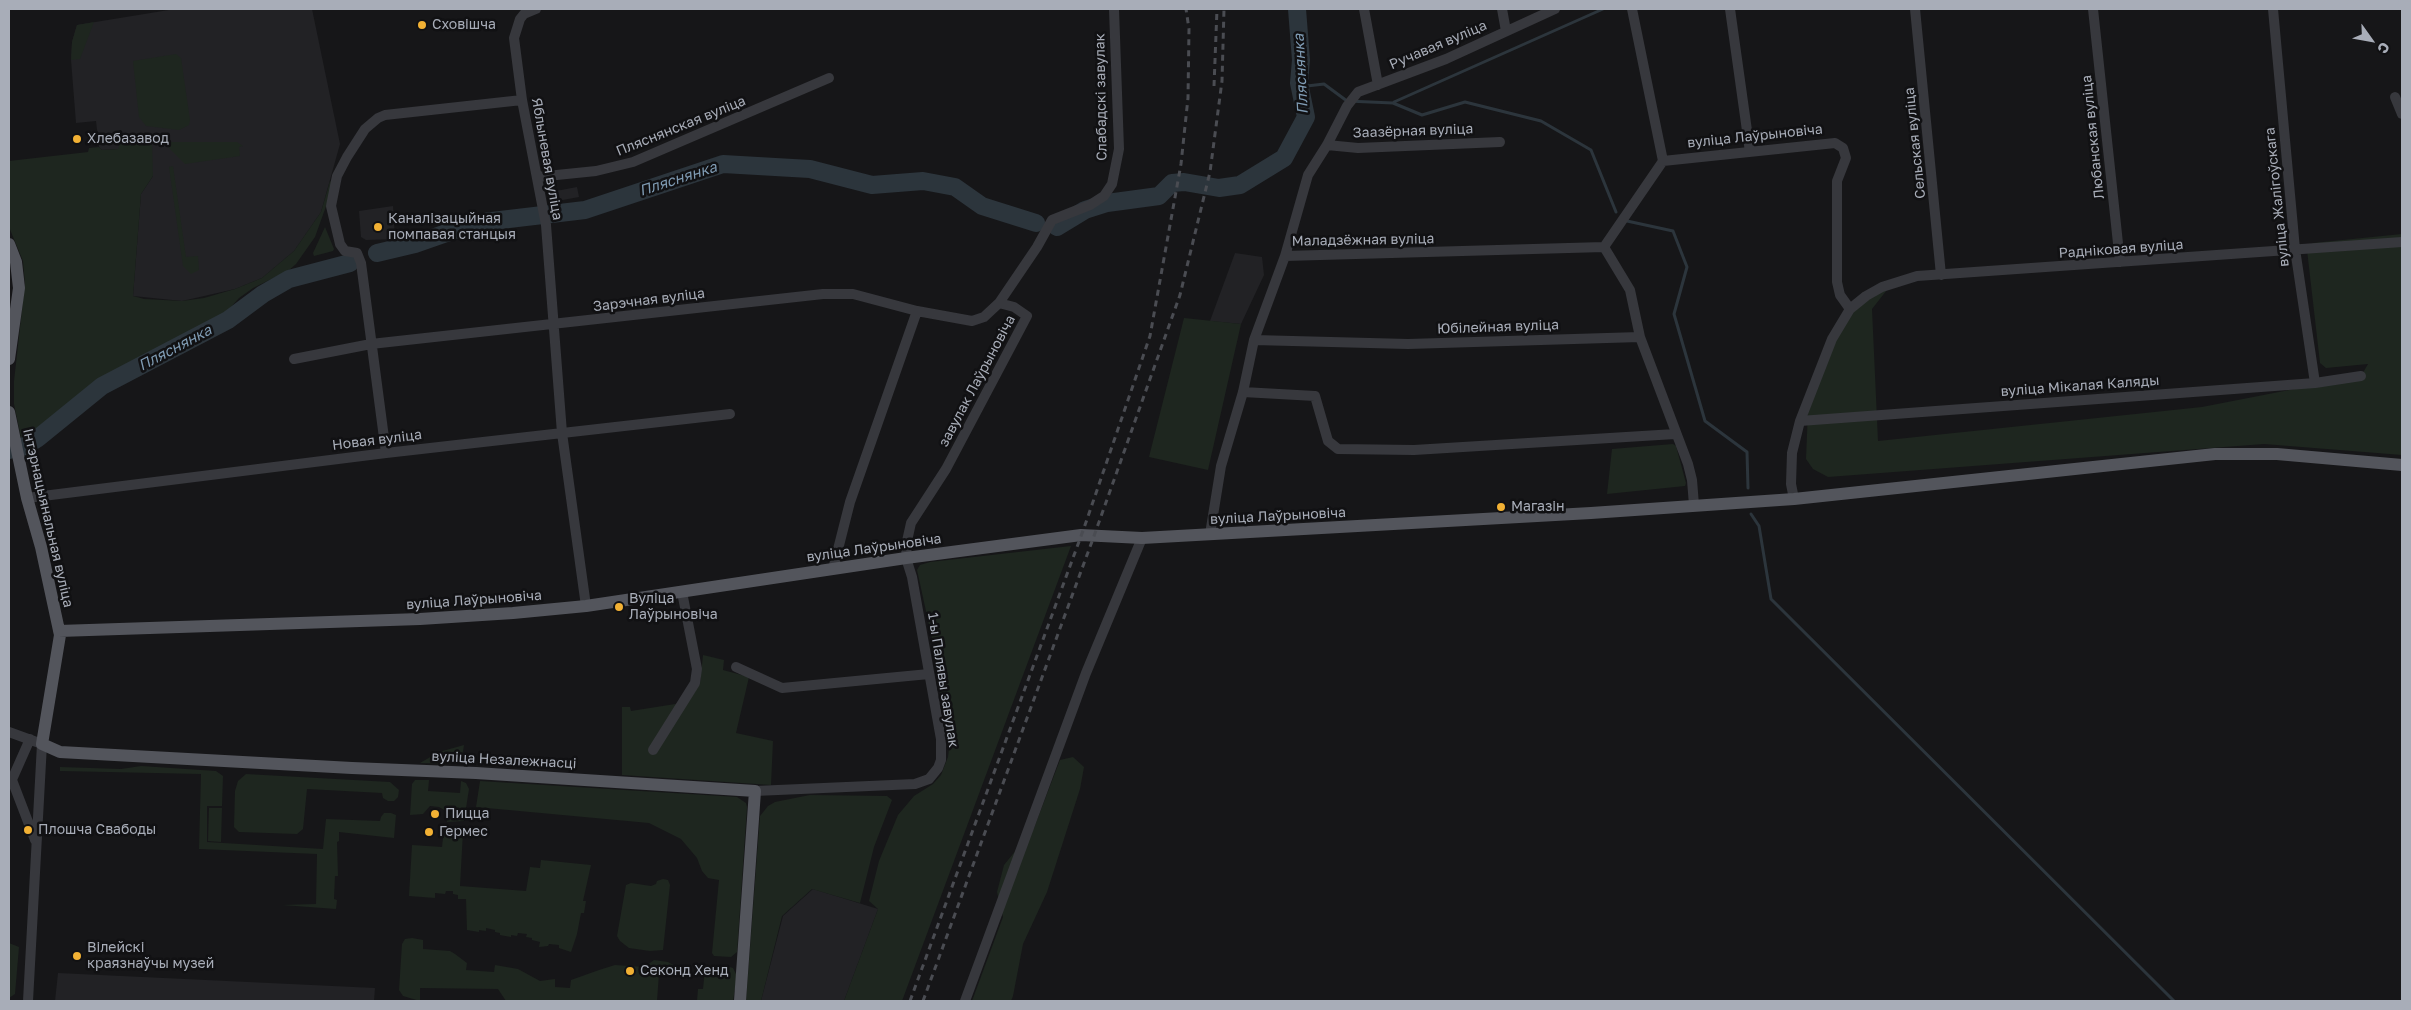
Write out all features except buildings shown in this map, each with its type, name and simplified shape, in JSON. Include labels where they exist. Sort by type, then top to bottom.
[{"type":"main road","points":[[9,244],[16,262],[19,288],[9,359]]},
{"type":"main road","name":"Інтэрнацыянальная вуліца","points":[[9,412],[12,440],[21,464],[59,631]]},
{"type":"main road","name":"вуліца Лаўрыновіча","points":[[59,631],[420,620],[586,606],[906,558],[1081,535],[1142,538],[1794,499],[2215,454],[2277,454],[2402,465]]},
{"type":"main road","points":[[36,742],[59,631]]},
{"type":"main road","name":"вуліца Незалежнасці","points":[[36,742],[58,752],[476,773],[755,791]]},
{"type":"main road","points":[[740,1001],[755,791]]},
{"type":"street","name":"Яблыневая вуліца","points":[[536,9],[524,14],[515,31],[522,100],[546,225],[552,325],[562,433],[586,606]]},
{"type":"street","name":"Слабадскі завулак","points":[[1090,205],[1104,196],[1112,184],[1118,160],[1114,9]]},
{"type":"street","points":[[1364,9],[1378,85]]},
{"type":"street","points":[[1502,9],[1506,31]]},
{"type":"street","name":"Ручавая вуліца","points":[[1358,92],[1446,59],[1555,9]]},
{"type":"street","points":[[1632,9],[1664,161],[1604,247],[1630,290],[1640,337],[1675,434],[1688,464],[1692,480],[1694,505]]},
{"type":"street","points":[[1730,9],[1750,152]]},
{"type":"street","name":"Сельская вуліца","points":[[1916,9],[1941,275]]},
{"type":"street","name":"Любанская вуліца","points":[[2093,9],[2120,262]]},
{"type":"street","name":"вуліца Жалігоўскага","points":[[2273,9],[2296,249],[2315,383]]},
{"type":"street","name":"Пляснянская вуліца","points":[[537,177],[596,171],[633,162],[829,78]]},
{"type":"street","name":"Маладзёжная вуліца","points":[[1358,92],[1347,106],[1327,145],[1308,175],[1285,256],[1604,247]]},
{"type":"street","points":[[2395,97],[2402,114]]},
{"type":"street","points":[[386,453],[361,263],[356,253],[345,251],[340,244],[331,206],[334,184],[339,171],[365,130],[378,118],[396,112],[522,100]]},
{"type":"street","name":"Заазёрная вуліца","points":[[1327,145],[1358,148],[1500,142]]},
{"type":"street","name":"вуліца Лаўрыновіча","points":[[1664,161],[1830,143],[1843,148],[1846,158],[1838,181],[1836,282],[1840,295],[1850,309]]},
{"type":"street","name":"завулак Лаўрыновіча","points":[[906,558],[911,523],[946,469],[1027,316],[1014,307],[999,303],[1037,247],[1052,220],[1090,205]]},
{"type":"street","name":"Радніковая вуліца","points":[[1850,309],[1866,296],[1887,285],[1917,276],[2402,242]]},
{"type":"street","points":[[1210,534],[1221,466],[1242,392],[1254,340],[1285,256]]},
{"type":"street","name":"Зарэчная вуліца","points":[[294,359],[371,344],[837,293],[853,294],[917,311],[972,320],[984,317],[999,303]]},
{"type":"street","points":[[1794,499],[1791,484],[1792,453],[1800,421],[1832,339],[1850,309]]},
{"type":"street","points":[[832,569],[850,502],[917,311]]},
{"type":"street","name":"Юбілейная вуліца","points":[[1254,340],[1408,344],[1640,337]]},
{"type":"street","name":"вуліца Мікалая Каляды","points":[[1800,421],[2315,383],[2361,376]]},
{"type":"street","points":[[1242,392],[1315,396],[1328,441],[1338,449],[1414,450],[1675,434]]},
{"type":"street","name":"Новая вуліца","points":[[28,498],[386,453],[730,414]]},
{"type":"street","points":[[965,1001],[1086,673],[1142,538]]},
{"type":"street","name":"1-ы Палявы завулак","points":[[755,791],[916,784],[929,779],[938,768],[942,750],[912,577],[906,558]]},
{"type":"street","points":[[653,750],[695,683],[696,662],[682,592]]},
{"type":"street","points":[[736,667],[782,688],[929,674]]},
{"type":"street","points":[[9,732],[36,742]]},
{"type":"street","points":[[36,742],[11,784],[36,843]]},
{"type":"street","points":[[27,1000],[36,843],[36,742]]},
{"type":"shaded area","points":[[175,9],[312,9],[340,144],[321,212],[294,251],[262,278],[235,289],[182,301],[133,296],[141,194],[153,176],[118,149],[102,150],[99,147],[96,121],[76,123],[71,60],[72,42],[77,25]]},
{"type":"shaded area","points":[[94,22],[80,59],[71,60],[72,42],[77,25]]},
{"type":"shaded area","points":[[176,54],[181,58],[190,120],[189,125],[179,130],[146,126],[139,117],[133,61]]},
{"type":"shaded area","points":[[121,140],[148,140],[152,142],[153,176],[141,194],[133,296],[144,299],[182,301],[204,298],[235,289],[262,278],[294,251],[321,212],[330,181],[334,184],[315,237],[296,264],[288,271],[253,288],[239,298],[223,316],[210,325],[211,328],[102,386],[69,415],[23,447],[14,404],[14,381],[25,283],[23,261],[9,227],[9,161],[88,152],[89,148],[99,147],[102,150],[118,149]]},
{"type":"shaded area","points":[[170,142],[237,142],[243,146],[239,147],[240,156],[185,164],[168,147]]},
{"type":"shaded area","points":[[173,166],[186,257],[198,256],[199,270],[191,274],[183,266],[169,167]]},
{"type":"shaded area","points":[[577,187],[579,197],[557,201],[556,191]]},
{"type":"shaded area","points":[[393,206],[395,239],[366,240],[361,237],[359,211]]},
{"type":"shaded area","points":[[325,227],[334,249],[333,251],[314,256],[313,253]]},
{"type":"shaded area","points":[[2402,234],[2402,455],[2264,444],[1828,477],[1813,469],[1806,459],[1808,410],[1842,325],[1850,312],[1894,281],[1872,309],[1878,441],[2202,407],[2361,376],[2368,364],[2326,368],[2320,363],[2307,250],[2313,243]]},
{"type":"shaded area","points":[[1235,253],[1262,257],[1264,275],[1241,324],[1210,321]]},
{"type":"shaded area","points":[[1184,318],[1241,324],[1208,470],[1149,457]]},
{"type":"shaded area","points":[[1673,444],[1676,446],[1686,483],[1685,486],[1607,494],[1612,449]]},
{"type":"shaded area","points":[[1071,546],[902,1001],[844,1001],[878,909],[869,901],[879,861],[898,815],[914,796],[933,784],[941,775],[948,757],[949,749],[933,643],[917,570],[920,565],[930,562]]},
{"type":"shaded area","points":[[703,655],[724,660],[723,670],[749,677],[736,733],[773,741],[771,785],[622,775],[622,707],[630,707],[631,711],[688,702],[700,684]]},
{"type":"shaded area","points":[[464,745],[461,764],[420,763],[439,752]]},
{"type":"shaded area","points":[[1073,757],[1084,767],[1080,789],[1047,892],[1023,944],[1011,1001],[972,1001],[1003,917],[997,892],[1004,865],[1034,828],[1060,760]]},
{"type":"shaded area","points":[[141,766],[216,771],[223,776],[222,806],[207,806],[207,842],[323,849],[326,819],[380,821],[384,813],[396,815],[394,838],[339,832],[339,841],[337,842],[338,876],[335,876],[334,899],[337,900],[336,909],[282,905],[316,904],[317,854],[199,849],[201,774],[60,771],[60,767],[121,769]]},
{"type":"shaded area","points":[[246,774],[390,782],[399,790],[398,797],[394,801],[388,801],[383,798],[382,793],[307,789],[303,829],[297,834],[239,832],[234,827],[235,791],[238,781]]},
{"type":"shaded area","points":[[415,780],[429,780],[428,791],[460,793],[461,781],[466,783],[469,789],[464,821],[447,822],[446,811],[439,807],[430,806],[423,814],[410,815],[412,784]]},
{"type":"shaded area","points":[[480,781],[737,797],[746,803],[747,807],[737,952],[731,957],[714,956],[712,953],[719,880],[708,878],[702,871],[697,858],[681,839],[649,823],[476,807]]},
{"type":"shaded area","points":[[810,795],[887,796],[892,800],[874,847],[860,903],[812,889],[782,916],[761,1001],[746,1001],[760,816],[768,806],[775,802]]},
{"type":"shaded area","points":[[209,808],[222,808],[221,842],[208,841]]},
{"type":"shaded area","points":[[444,829],[460,830],[463,832],[460,886],[526,891],[530,867],[540,868],[541,860],[591,865],[583,901],[586,901],[584,913],[581,913],[571,952],[559,948],[559,945],[549,944],[548,946],[539,947],[540,942],[526,937],[527,934],[518,933],[517,936],[511,935],[511,937],[500,935],[495,930],[486,928],[486,931],[479,930],[479,932],[467,930],[466,899],[458,899],[458,895],[453,894],[453,891],[446,891],[445,894],[435,893],[435,898],[409,896],[412,845],[442,847]]},
{"type":"shaded area","points":[[663,879],[668,880],[670,885],[663,950],[650,951],[629,948],[617,936],[626,885],[631,883],[651,886]]},
{"type":"shaded area","points":[[813,889],[878,909],[844,1001],[761,1001],[783,916]]},
{"type":"shaded area","points":[[405,939],[423,940],[423,949],[450,951],[467,963],[466,970],[494,972],[495,965],[518,969],[540,981],[555,979],[555,987],[570,988],[571,980],[615,965],[644,967],[654,960],[668,962],[675,966],[675,974],[659,974],[657,1001],[506,1001],[498,989],[420,988],[420,1001],[403,996],[399,990],[402,944]]},
{"type":"shaded area","points":[[9,943],[19,947],[15,994],[9,998]]},
{"type":"shaded area","points":[[709,965],[723,965],[733,968],[737,976],[733,1001],[697,1001],[698,989],[703,989],[705,970]]},
{"type":"shaded area","points":[[58,973],[375,988],[374,1001],[55,1001]]},
{"type":"waterway","name":"Пляснянка","points":[[1057,227],[1085,210],[1107,203],[1159,196],[1172,183],[1184,182],[1219,188],[1240,185],[1284,158],[1306,117],[1299,83],[1301,60],[1297,9]]},
{"type":"waterway","points":[[1394,102],[1603,9]]},
{"type":"waterway","points":[[1299,83],[1307,86],[1324,84],[1347,101],[1393,103],[1422,115],[1465,102],[1541,121],[1591,150],[1616,212]]},
{"type":"waterway","name":"Пляснянка","points":[[377,253],[415,244],[475,223],[585,210],[723,164],[810,169],[872,185],[923,181],[955,187],[982,206],[1036,223]]},
{"type":"waterway","points":[[1627,221],[1673,231],[1687,267],[1674,314],[1705,421],[1747,452],[1748,488]]},
{"type":"waterway","name":"Пляснянка","points":[[9,450],[25,446],[38,438],[102,386],[228,320],[263,294],[289,279],[350,263]]},
{"type":"waterway","points":[[1751,514],[1759,526],[1771,599],[2174,1001]]},
{"type":"railway","points":[[910,1001],[1084,528],[1150,336],[1181,164],[1188,98],[1189,29],[1186,9]]},
{"type":"railway","points":[[1214,86],[1217,9]]},
{"type":"railway","points":[[923,1001],[1094,536],[1180,295],[1210,172],[1222,81],[1224,9]]},
{"type":"place","name":"Сховішча","points":[[422,25]]},
{"type":"place","name":"Хлебазавод","points":[[77,139]]},
{"type":"place","name":"Каналізацыйная помпавая станцыя","points":[[378,227]]},
{"type":"place","name":"Магазін","points":[[1501,507]]},
{"type":"place","name":"Вуліца Лаўрыновіча","points":[[619,607]]},
{"type":"place","name":"Пицца","points":[[435,814]]},
{"type":"place","name":"Плошча Свабоды","points":[[28,830]]},
{"type":"place","name":"Гермес","points":[[429,832]]},
{"type":"place","name":"Вілейскі краязнаўчы музей","points":[[77,956]]},
{"type":"place","name":"Секонд Хенд","points":[[630,971]]}]
